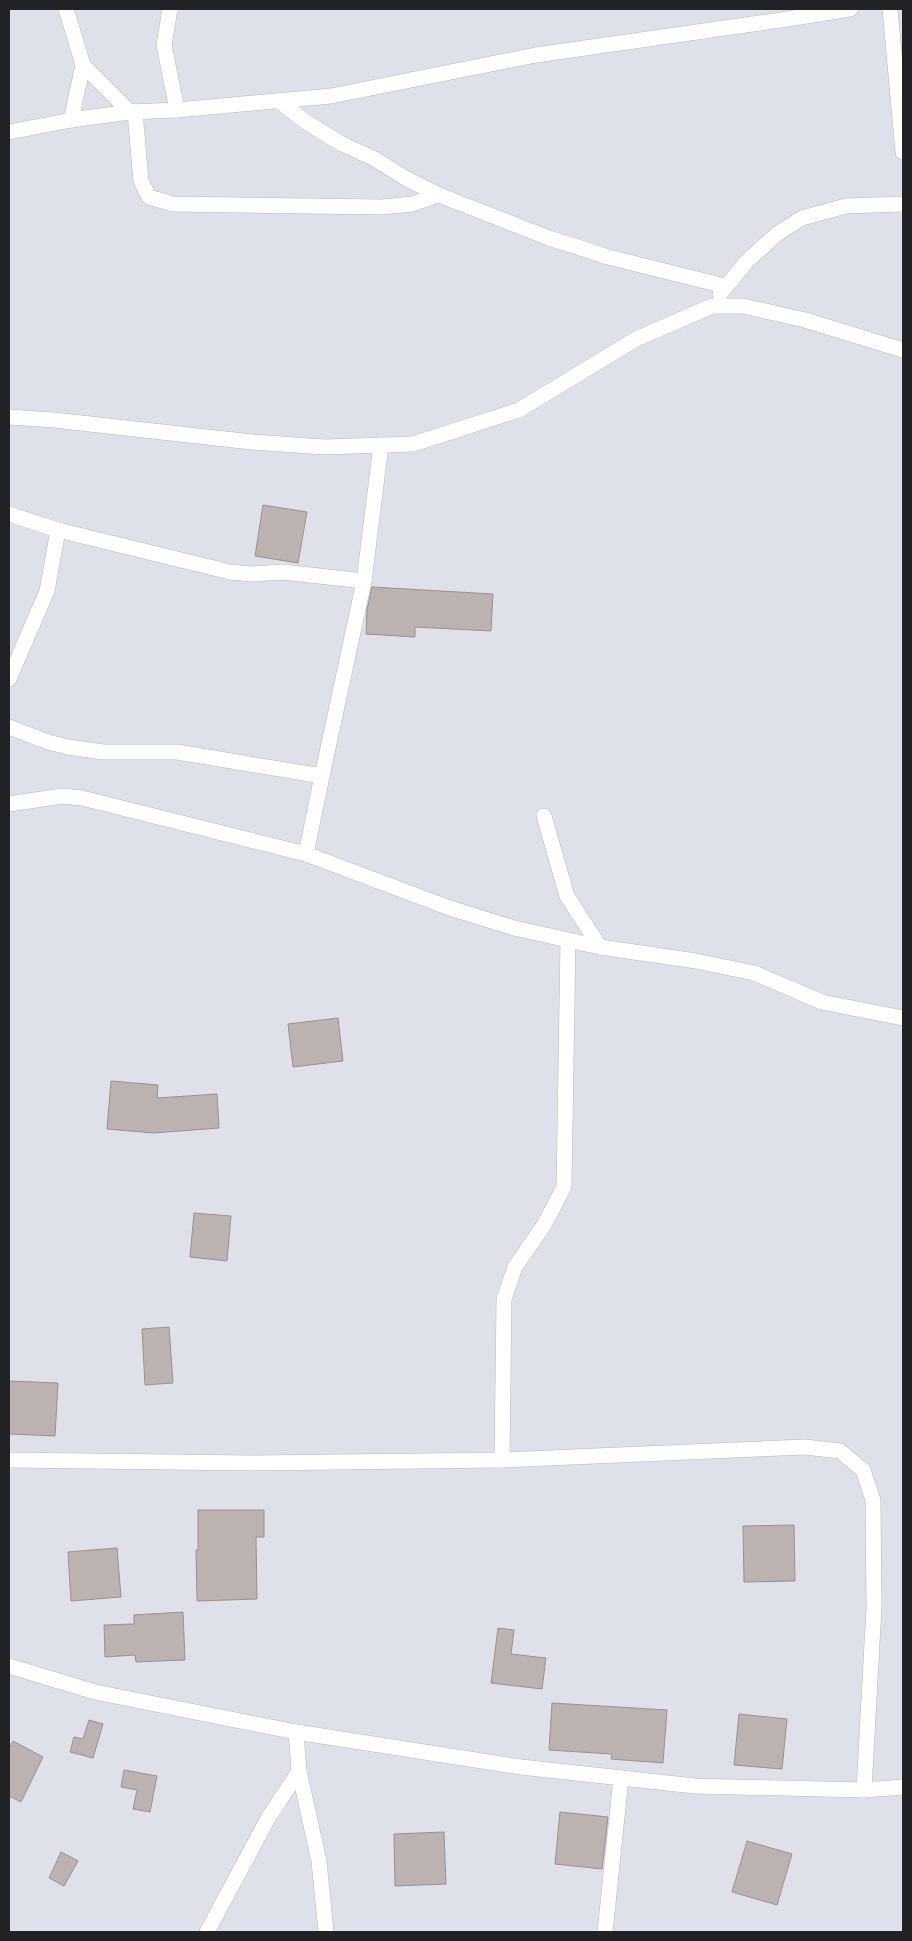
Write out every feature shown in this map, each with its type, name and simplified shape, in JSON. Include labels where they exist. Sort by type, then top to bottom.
[{"type":"street","points":[[66,9],[83,65],[71,120]]},
{"type":"street","points":[[170,9],[164,45],[177,110]]},
{"type":"street","points":[[9,132],[71,120],[133,112],[177,110],[331,96],[536,55],[850,9]]},
{"type":"street","points":[[890,9],[903,152]]},
{"type":"street","points":[[83,65],[133,112],[141,181],[149,197],[173,204],[382,207],[412,204],[439,195]]},
{"type":"street","points":[[279,101],[306,122],[340,143],[439,195],[549,238],[608,257],[725,286]]},
{"type":"street","points":[[712,306],[725,286],[747,261],[777,234],[802,218],[846,206],[903,204]]},
{"type":"street","points":[[9,417],[54,420],[252,442],[325,447],[413,444],[519,410],[636,339],[712,306],[743,306],[805,320],[903,350]]},
{"type":"street","points":[[306,854],[364,581],[382,445]]},
{"type":"street","points":[[9,514],[58,530],[230,572],[251,574],[283,572],[364,581]]},
{"type":"street","points":[[9,679],[47,591],[58,530]]},
{"type":"street","points":[[9,727],[48,742],[68,747],[103,752],[177,752],[322,776]]},
{"type":"street","points":[[9,804],[62,796],[82,798],[306,854],[447,908],[514,928],[600,947],[696,961],[754,973],[822,1002],[903,1018]]},
{"type":"street","points":[[544,816],[567,896],[600,947]]},
{"type":"street","points":[[502,1460],[504,1299],[515,1267],[544,1225],[564,1187],[568,940]]},
{"type":"street","points":[[9,1460],[252,1463],[502,1460],[805,1447],[840,1451],[863,1470],[873,1500],[874,1607],[864,1790]]},
{"type":"street","points":[[9,1666],[96,1692],[296,1732],[521,1766],[695,1786],[864,1790],[903,1787]]},
{"type":"street","points":[[296,1732],[299,1771],[319,1861],[326,1932]]},
{"type":"street","points":[[207,1932],[267,1820],[299,1771]]},
{"type":"street","points":[[605,1932],[621,1778]]},
{"type":"building","points":[[263,505],[307,512],[298,563],[255,556]]},
{"type":"building","points":[[372,587],[493,594],[491,631],[415,627],[415,637],[366,634],[367,610]]},
{"type":"building","points":[[338,1018],[343,1061],[293,1067],[288,1024]]},
{"type":"building","points":[[111,1081],[158,1085],[157,1098],[217,1094],[219,1128],[154,1133],[107,1129]]},
{"type":"building","points":[[194,1213],[231,1216],[227,1261],[190,1257]]},
{"type":"building","points":[[169,1327],[173,1383],[145,1385],[142,1329]]},
{"type":"building","points":[[9,1381],[58,1383],[55,1436],[9,1434]]},
{"type":"building","points":[[198,1510],[264,1510],[264,1537],[256,1537],[257,1599],[197,1601],[196,1550],[198,1550]]},
{"type":"building","points":[[794,1525],[795,1581],[744,1582],[743,1526]]},
{"type":"building","points":[[117,1548],[121,1597],[71,1601],[68,1552]]},
{"type":"building","points":[[183,1612],[185,1660],[136,1662],[135,1655],[105,1657],[104,1625],[134,1624],[134,1615]]},
{"type":"building","points":[[498,1628],[514,1630],[511,1654],[546,1658],[542,1689],[491,1683]]},
{"type":"building","points":[[552,1703],[667,1710],[663,1763],[611,1759],[612,1754],[549,1750]]},
{"type":"building","points":[[739,1714],[787,1719],[782,1769],[734,1765]]},
{"type":"building","points":[[89,1720],[103,1724],[93,1758],[70,1752],[74,1737],[83,1739]]},
{"type":"building","points":[[13,1741],[43,1757],[21,1802],[9,1796],[9,1749]]},
{"type":"building","points":[[124,1770],[157,1776],[150,1812],[133,1809],[137,1790],[121,1787]]},
{"type":"building","points":[[560,1812],[608,1817],[602,1869],[555,1864]]},
{"type":"building","points":[[444,1832],[446,1884],[395,1886],[394,1834]]},
{"type":"building","points":[[747,1841],[792,1854],[777,1905],[732,1892]]},
{"type":"building","points":[[61,1852],[78,1861],[64,1886],[49,1878]]}]
